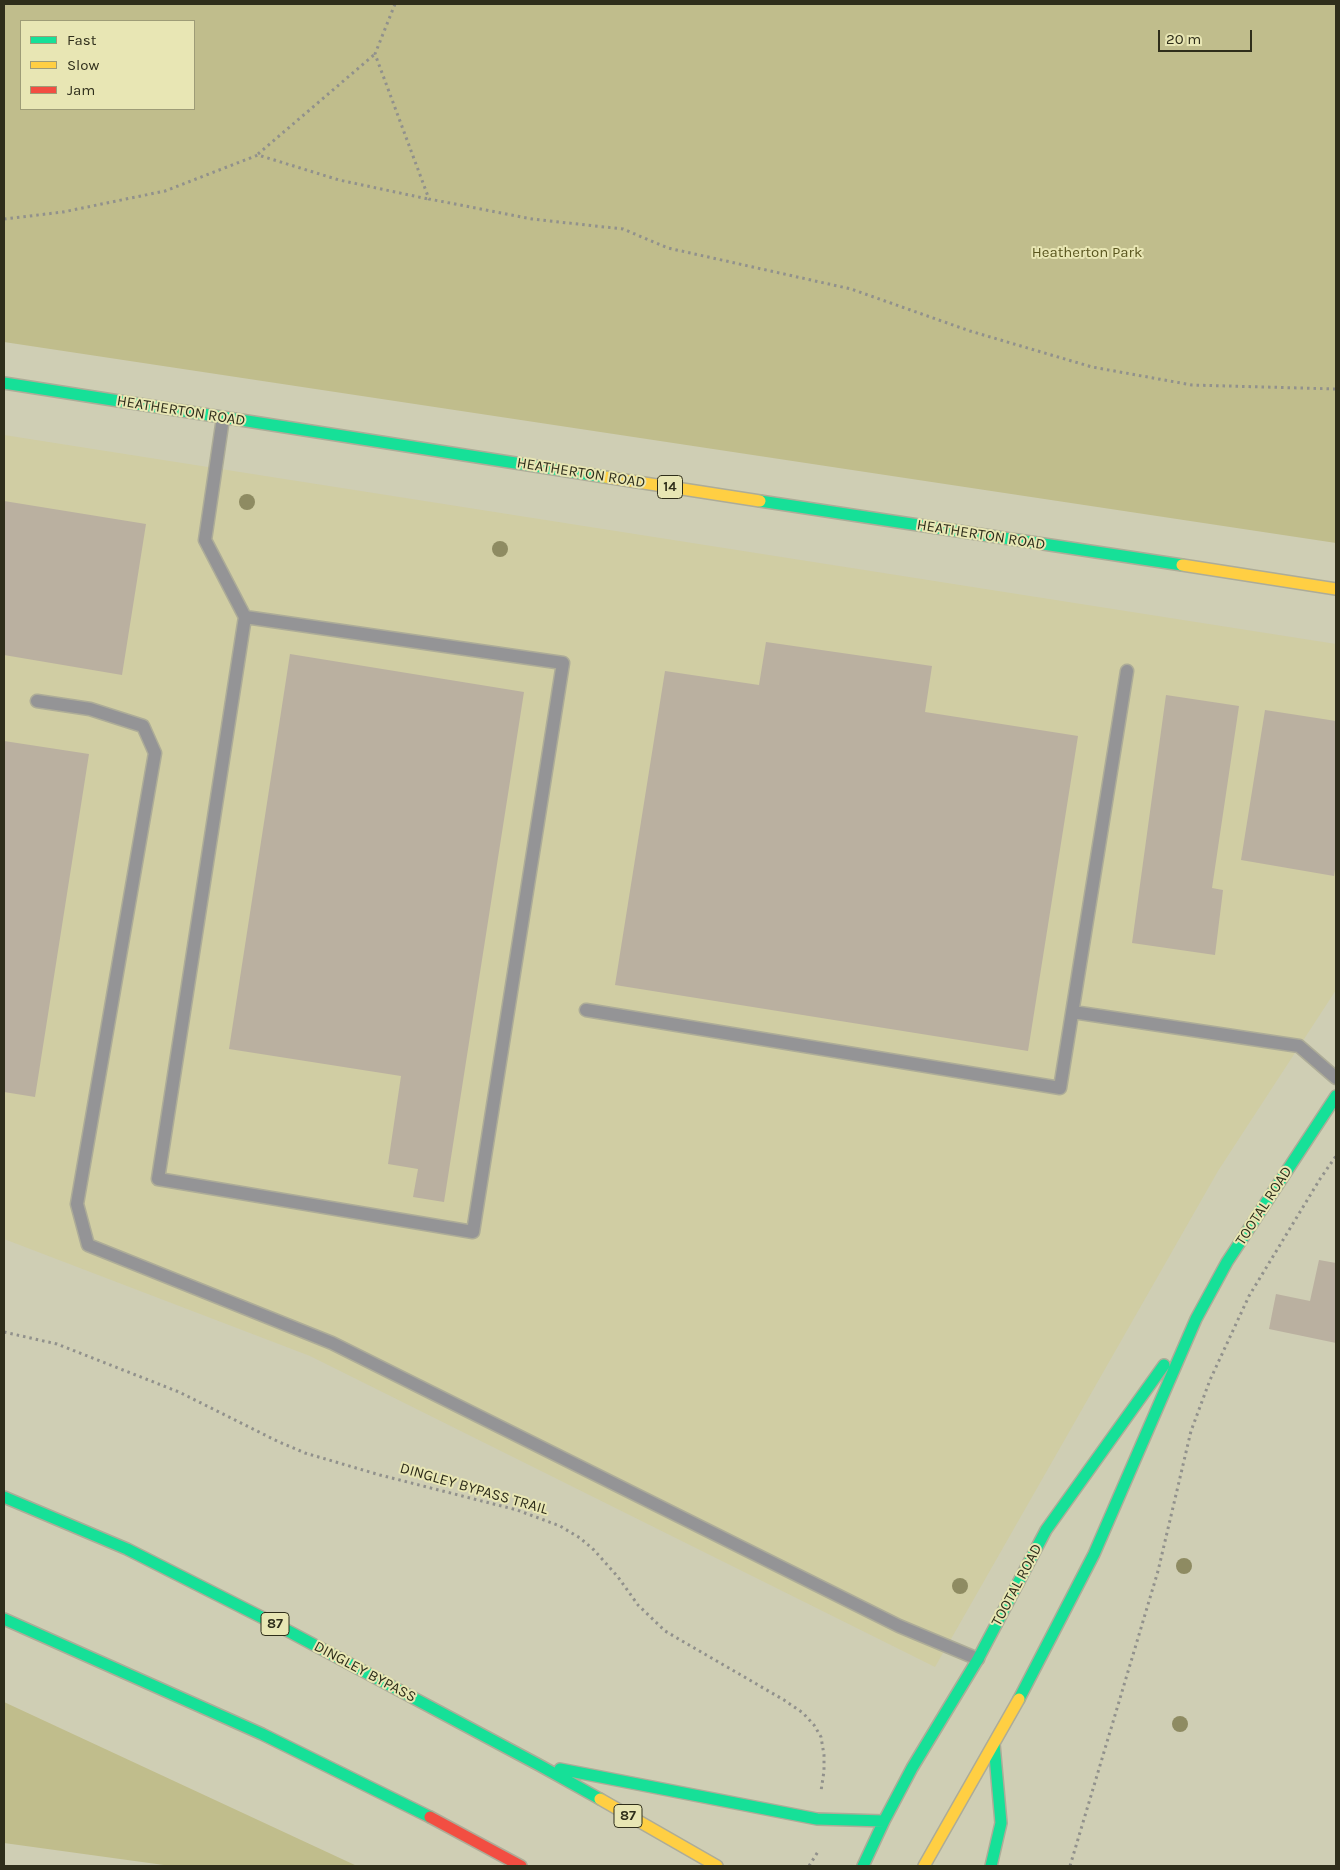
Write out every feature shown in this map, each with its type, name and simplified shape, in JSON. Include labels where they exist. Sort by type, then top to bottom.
[{"type":"main road","name":"HEATHERTON ROAD","points":[[4,383],[1336,589]]},
{"type":"main road","name":"TOOTAL ROAD","points":[[924,1866],[994,1744],[1094,1554],[1196,1319],[1227,1262],[1336,1096]]},
{"type":"main road","name":"TOOTAL ROAD","points":[[863,1866],[912,1768],[978,1659],[1046,1530],[1196,1319]]},
{"type":"main road","name":"DINGLEY BYPASS","points":[[4,1497],[127,1549],[284,1629],[539,1765],[717,1866]]},
{"type":"main road","points":[[4,1619],[267,1736],[415,1809],[521,1866]]},
{"type":"main road","points":[[991,1866],[1001,1823],[994,1744]]},
{"type":"main road","points":[[539,1765],[817,1819],[884,1821]]},
{"type":"lane","points":[[223,418],[205,540],[245,617],[158,1179],[473,1232],[563,663],[245,617]]},
{"type":"lane","points":[[586,1010],[1060,1088],[1127,671]]},
{"type":"lane","points":[[37,701],[90,709],[143,726],[155,753],[78,1204],[88,1245],[332,1343],[899,1626],[978,1659]]},
{"type":"lane","points":[[1073,1012],[1299,1046],[1336,1078]]},
{"type":"path","points":[[4,219],[64,212],[165,191],[258,155],[375,54],[394,4]]},
{"type":"path","points":[[375,54],[429,200]]},
{"type":"path","points":[[258,155],[340,180],[429,200],[532,219],[623,229],[668,248],[851,289],[970,331],[1092,367],[1192,385],[1336,390]]},
{"type":"path","points":[[1070,1866],[1158,1570],[1191,1431],[1210,1380],[1249,1296],[1336,1156]]},
{"type":"path","name":"DINGLEY BYPASS TRAIL","points":[[4,1332],[57,1344],[179,1392],[305,1453],[380,1475],[540,1517],[580,1538],[594,1550],[618,1577],[638,1605],[666,1631],[784,1700],[803,1713],[814,1725],[821,1737],[824,1771],[813,1837],[821,1846],[809,1866]]},
{"type":"shaded area","points":[[4,435],[1336,644],[1336,990],[1218,1171],[935,1667],[310,1356],[4,1239]]},
{"type":"green space","name":"Heatherton Park","points":[[4,4],[1336,4],[1336,543],[4,342]]},
{"type":"green space","points":[[4,1702],[357,1866],[171,1866],[4,1843]]},
{"type":"building","points":[[4,501],[146,524],[122,675],[4,655]]},
{"type":"building","points":[[766,642],[932,666],[925,712],[1078,736],[1028,1051],[615,985],[665,671],[759,685]]},
{"type":"building","points":[[290,654],[524,692],[444,1202],[413,1197],[418,1169],[388,1164],[401,1076],[229,1049]]},
{"type":"building","points":[[1166,695],[1239,706],[1212,888],[1223,890],[1215,955],[1132,943]]},
{"type":"building","points":[[1265,710],[1336,721],[1336,863],[1334,876],[1241,860]]},
{"type":"building","points":[[4,741],[89,754],[35,1097],[4,1092]]},
{"type":"building","points":[[1319,1260],[1336,1263],[1336,1343],[1269,1329],[1276,1294],[1310,1301]]},
{"type":"traffic: fast","points":[[4,383],[605,477]]},
{"type":"traffic: fast","points":[[760,501],[1182,565]]},
{"type":"traffic: fast","points":[[1019,1699],[1094,1554],[1196,1319],[1227,1262],[1336,1096]]},
{"type":"traffic: fast","points":[[863,1866],[912,1768],[978,1659],[1046,1530],[1164,1365]]},
{"type":"traffic: fast","points":[[4,1497],[127,1549],[275,1624],[600,1799]]},
{"type":"traffic: fast","points":[[4,1619],[262,1734],[430,1817]]},
{"type":"traffic: fast","points":[[991,1866],[1001,1823],[994,1744]]},
{"type":"traffic: fast","points":[[560,1769],[817,1819],[884,1821]]},
{"type":"traffic: slow","points":[[605,477],[760,501]]},
{"type":"traffic: slow","points":[[1182,565],[1336,589]]},
{"type":"traffic: slow","points":[[924,1866],[1019,1699]]},
{"type":"traffic: slow","points":[[600,1799],[717,1866]]},
{"type":"traffic: jam","points":[[430,1817],[521,1866]]}]
